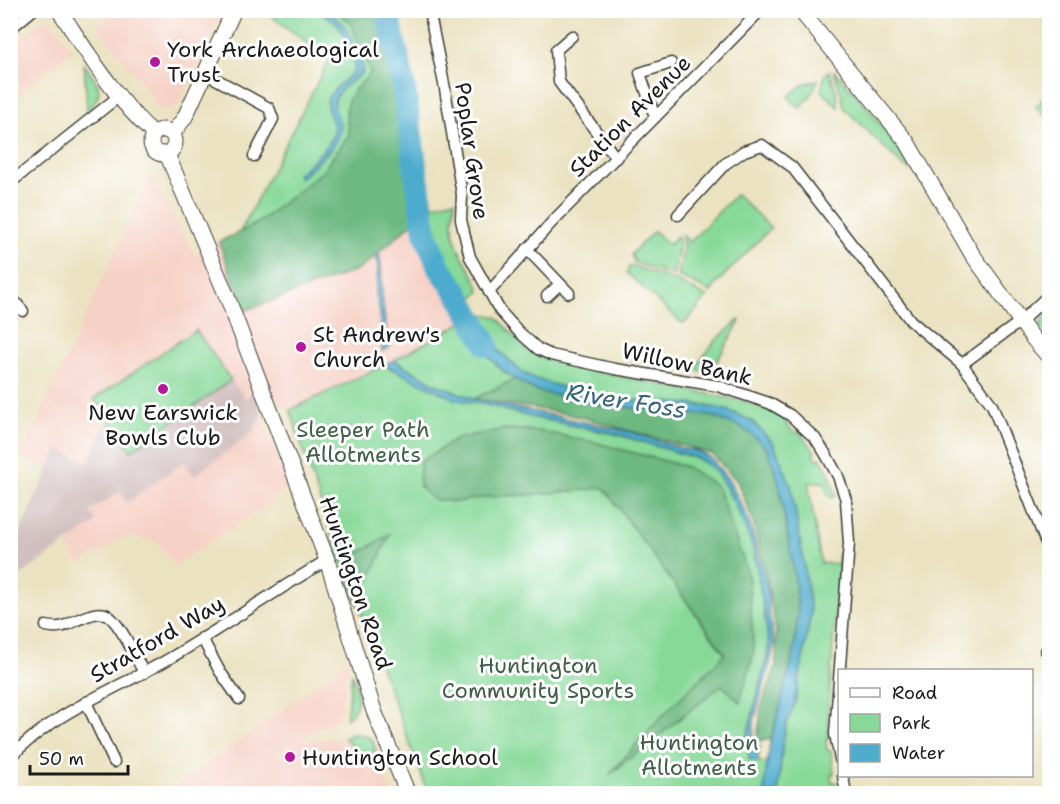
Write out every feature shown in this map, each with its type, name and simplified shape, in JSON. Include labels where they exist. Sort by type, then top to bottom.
[{"type":"street","points":[[10,29],[33,10]]},
{"type":"street","points":[[58,10],[118,97],[154,134]]},
{"type":"street","points":[[173,133],[185,117],[234,10]]},
{"type":"street","name":"Poplar Grove","points":[[429,10],[445,88],[462,195],[461,220],[470,257],[489,292]]},
{"type":"street","name":"Station Avenue","points":[[489,292],[553,220],[761,10]]},
{"type":"street","points":[[800,10],[907,142],[972,255],[1050,358]]},
{"type":"street","points":[[572,36],[556,50],[559,82],[616,158]]},
{"type":"street","points":[[655,117],[640,73],[671,63]]},
{"type":"street","points":[[205,73],[269,108],[273,119],[254,156]]},
{"type":"street","points":[[10,183],[118,97]]},
{"type":"street","points":[[164,129],[173,133],[176,142],[171,152],[160,154],[155,151],[151,139],[154,134],[164,129]]},
{"type":"street","points":[[678,215],[725,164],[744,151],[762,145],[792,167],[911,321],[962,364],[992,405],[1050,553]]},
{"type":"street","name":"Huntington Road","points":[[167,154],[228,299],[327,560],[374,711],[408,794]]},
{"type":"street","points":[[527,249],[568,293]]},
{"type":"street","points":[[547,297],[560,284]]},
{"type":"street","name":"Willow Bank","points":[[489,292],[500,311],[519,332],[538,349],[551,355],[615,369],[718,386],[769,403],[790,415],[815,438],[838,476],[846,500],[849,543],[840,669]]},
{"type":"street","points":[[962,364],[1021,321],[1050,294]]},
{"type":"street","points":[[10,296],[23,311]]},
{"type":"street","name":"Stratford Way","points":[[13,751],[56,720],[144,673],[327,560]]},
{"type":"street","points":[[46,626],[62,627],[90,615],[104,614],[113,620],[122,633],[144,673]]},
{"type":"street","points":[[202,638],[219,670],[239,699]]},
{"type":"street","name":"Willow Bank","points":[[838,693],[835,734],[838,749]]},
{"type":"street","points":[[86,702],[114,762]]},
{"type":"street","points":[[843,777],[846,794]]},
{"type":"shaded area","name":"York Archaeological Trust","points":[[120,11],[223,11],[178,105],[161,110],[98,26]]},
{"type":"shaded area","points":[[47,17],[73,50],[11,101],[11,47]]},
{"type":"shaded area","points":[[150,175],[195,255],[219,242],[244,311],[360,269],[433,205],[473,316],[394,360],[290,410],[255,392],[245,399],[231,380],[131,451],[88,464],[58,449],[49,469],[21,457]]},
{"type":"shaded area","points":[[231,380],[245,398],[255,392],[261,414],[253,432],[194,476],[184,462],[127,502],[120,492],[90,511],[96,522],[11,582],[11,552],[58,449],[88,463],[109,420],[131,450]]},
{"type":"shaded area","points":[[261,414],[290,489],[174,566],[157,542],[128,535],[78,564],[66,542],[96,522],[90,512],[120,492],[127,501],[184,462],[194,475],[253,432]]},
{"type":"shaded area","name":"Huntington School","points":[[349,660],[340,718],[298,740],[344,738],[382,772],[391,793],[164,794],[282,710]]},
{"type":"green space","points":[[265,11],[336,11],[350,22],[371,74],[348,100],[346,114],[349,135],[322,172],[256,224],[240,232],[329,60]]},
{"type":"green space","points":[[336,11],[390,11],[433,205],[360,269],[244,311],[219,242],[256,224],[322,172],[349,135],[346,114],[348,100],[371,73],[350,22]]},
{"type":"green space","points":[[84,64],[96,81],[99,92],[87,110]]},
{"type":"green space","points":[[833,70],[875,118],[911,170],[903,166],[844,108]]},
{"type":"green space","points":[[829,71],[837,93],[838,107],[821,90],[825,75]]},
{"type":"green space","points":[[818,80],[810,97],[800,108],[788,97],[802,85]]},
{"type":"green space","points":[[1049,92],[1049,120],[1036,107]]},
{"type":"green space","points":[[736,194],[771,228],[716,284],[711,292],[678,276],[684,245],[681,234],[690,242]]},
{"type":"green space","points":[[455,200],[453,224],[455,239],[480,291],[467,306],[463,290],[444,264],[433,221],[433,205]]},
{"type":"green space","points":[[654,231],[669,245],[677,236],[680,244],[673,275],[635,263],[631,254]]},
{"type":"green space","points":[[633,266],[674,280],[707,297],[686,322],[682,323],[627,273],[629,267]]},
{"type":"green space","points":[[1049,307],[1049,336],[1040,326]]},
{"type":"green space","points":[[478,313],[497,317],[524,347],[538,356],[615,375],[747,402],[772,411],[788,422],[786,425],[796,433],[799,432],[815,451],[813,454],[821,459],[830,475],[836,496],[831,498],[824,482],[808,483],[821,563],[838,564],[838,554],[842,555],[837,590],[828,714],[829,739],[826,739],[827,750],[831,751],[834,774],[831,774],[832,782],[836,782],[838,793],[778,793],[786,725],[795,703],[811,613],[791,485],[773,443],[752,421],[705,405],[630,400],[578,392],[533,378],[523,373],[496,348],[473,316]]},
{"type":"green space","points":[[739,320],[710,373],[694,369],[716,340]]},
{"type":"green space","points":[[465,321],[471,334],[485,353],[515,379],[474,399],[433,383],[394,360]]},
{"type":"green space","name":"New Earswick Bowls Club","points":[[196,330],[231,380],[131,451],[94,399]]},
{"type":"green space","name":"Huntington Community Sports","points":[[384,365],[427,385],[495,407],[531,417],[616,434],[699,459],[714,468],[739,513],[752,544],[758,572],[768,652],[747,736],[749,759],[767,763],[764,793],[428,793],[358,605],[389,535],[341,564],[290,410]],"holes":[[[503,429],[538,431],[593,442],[687,467],[748,573],[754,652],[740,702],[722,685],[613,772],[656,722],[725,655],[604,487],[455,502],[432,499],[419,485]]]},
{"type":"green space","points":[[515,379],[537,391],[601,405],[712,416],[741,427],[764,440],[779,483],[795,578],[798,614],[794,653],[771,739],[757,741],[761,708],[776,666],[776,630],[753,520],[737,481],[712,454],[581,417],[474,399]]},
{"type":"green space","points":[[504,429],[538,431],[593,442],[687,467],[717,486],[748,573],[754,652],[740,702],[722,685],[609,775],[656,722],[725,654],[604,488],[488,497],[455,502],[432,499],[419,485],[420,462],[458,438]]},
{"type":"green space","points":[[390,534],[358,605],[341,564]]},
{"type":"green space","points":[[352,673],[358,698],[352,714],[346,719]]},
{"type":"green space","points":[[352,734],[372,739],[382,772],[344,738]]},
{"type":"water","points":[[317,11],[331,14],[342,23],[360,57],[363,72],[344,87],[336,97],[335,108],[340,124],[338,138],[326,154],[300,178],[297,174],[321,152],[334,132],[327,105],[328,98],[355,70],[342,31],[334,21]]},
{"type":"water","points":[[376,253],[379,254],[381,263],[383,305],[390,347],[382,351],[380,313],[376,293],[378,267]]},
{"type":"water","points":[[473,316],[496,348],[523,373],[533,378],[578,392],[630,400],[720,408],[752,421],[773,443],[791,485],[811,613],[795,703],[786,725],[778,793],[764,793],[766,769],[770,744],[794,653],[798,614],[795,578],[779,483],[767,449],[741,427],[712,416],[601,405],[537,391],[504,372],[485,352],[465,321]]},
{"type":"water","points":[[394,360],[433,383],[474,399],[631,432],[683,449],[697,451],[711,458],[730,482],[747,516],[768,592],[774,643],[754,721],[753,743],[760,745],[758,761],[749,760],[747,736],[768,652],[758,572],[752,544],[739,513],[713,468],[699,459],[616,434],[454,399],[384,365]]},
{"type":"waterway","name":"River Foss","points":[[387,10],[403,83],[425,232],[439,267],[457,292],[487,345]]},
{"type":"place","name":"York Archaeological Trust","points":[[155,62]]},
{"type":"place","name":"St Andrew's Church","points":[[301,347]]},
{"type":"place","name":"New Earswick Bowls Club","points":[[163,389]]},
{"type":"place","name":"Huntington School","points":[[290,757]]},
{"type":"park label","name":"Sleeper Path Allotments","points":[[363,442]]},
{"type":"park label","name":"Huntington Allotments","points":[[699,754]]}]
